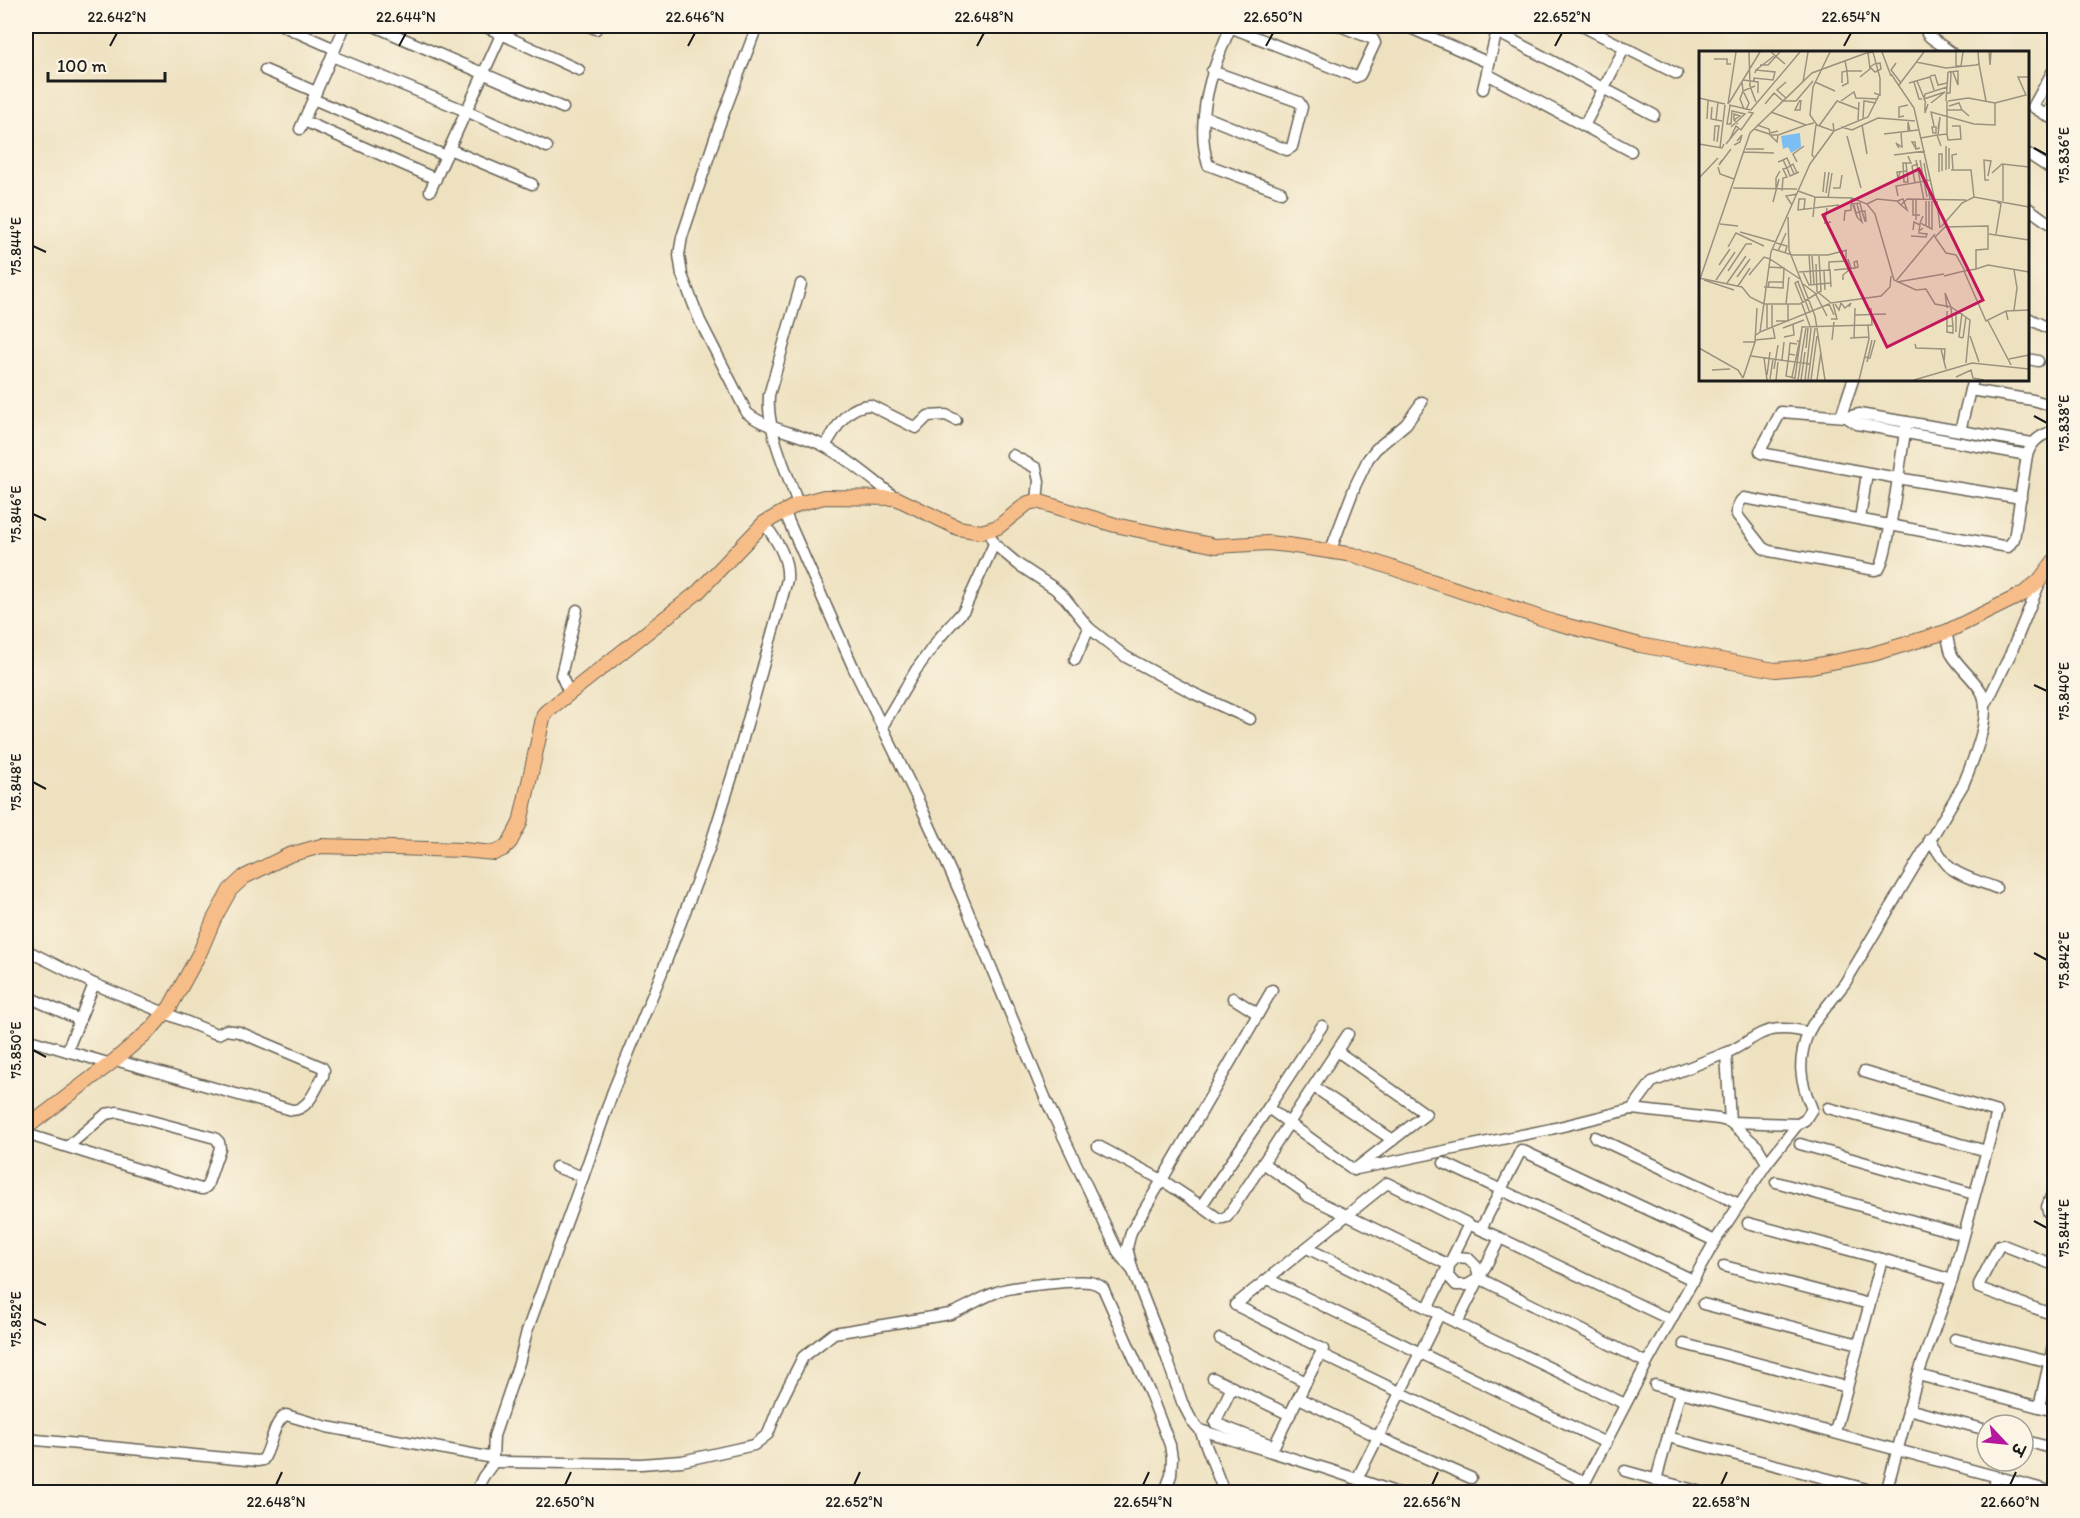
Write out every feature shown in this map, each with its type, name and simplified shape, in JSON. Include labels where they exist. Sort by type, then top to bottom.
[{"type":"main road","points":[[26,1128],[113,1062],[151,1029],[180,992],[214,919],[231,890],[244,877],[289,855],[321,846],[494,853],[503,849],[510,842],[520,823],[544,714],[698,592],[766,521],[798,504],[824,497],[896,498],[958,528],[981,532],[998,527],[1028,503],[1037,501],[1115,525],[1216,546],[1268,543],[1354,555],[1553,622],[1640,645],[1775,670],[1807,667],[1873,654],[1946,632],[2023,594],[2041,579],[2055,561]]},
{"type":"street","points":[[283,26],[333,53],[547,147]]},
{"type":"street","points":[[345,26],[302,125],[436,179]]},
{"type":"street","points":[[374,26],[563,108]]},
{"type":"street","points":[[484,26],[503,29],[579,70]]},
{"type":"street","points":[[757,26],[719,126],[682,237],[679,255],[682,275],[700,321],[744,409],[752,417],[825,446],[896,498]]},
{"type":"street","points":[[1281,192],[1208,165],[1203,140],[1204,116],[1212,71],[1230,26],[1356,77],[1360,75],[1375,43],[1373,39],[1341,26]]},
{"type":"street","points":[[1406,26],[1488,69],[1631,151]]},
{"type":"street","points":[[1582,26],[1677,74]]},
{"type":"street","points":[[1930,26],[1928,34],[1931,38],[1950,51]]},
{"type":"street","points":[[2050,26],[2055,28]]},
{"type":"street","points":[[430,191],[503,29]]},
{"type":"street","points":[[1483,89],[1497,29],[1654,115]]},
{"type":"street","points":[[1584,126],[1625,48]]},
{"type":"street","points":[[2055,69],[2032,107],[2051,118],[2055,103]]},
{"type":"street","points":[[265,70],[315,96],[448,153],[532,184]]},
{"type":"street","points":[[1204,116],[1287,150],[1292,147],[1302,107],[1299,102],[1212,71]]},
{"type":"street","points":[[2029,155],[2055,171]]},
{"type":"street","points":[[2029,209],[2055,227]]},
{"type":"street","points":[[798,504],[771,425],[768,409],[769,395],[801,284]]},
{"type":"street","points":[[2029,318],[2055,331]]},
{"type":"street","points":[[1843,416],[1853,381]]},
{"type":"street","points":[[1960,431],[1972,385],[2055,406]]},
{"type":"street","points":[[1330,552],[1355,486],[1368,459],[1376,449],[1406,424],[1422,402]]},
{"type":"street","points":[[825,446],[846,414],[862,405],[870,405],[916,428],[928,416],[946,415],[956,420]]},
{"type":"street","points":[[2021,498],[1867,473],[1761,453],[1761,451],[1781,412],[1843,416],[1857,424],[1960,431],[2032,443]]},
{"type":"street","points":[[1906,427],[2027,455]]},
{"type":"street","points":[[1906,427],[1889,524],[1881,566],[1875,570],[1766,550],[1737,515],[1741,500],[1744,498],[1889,524],[2008,547],[2014,539],[2027,455],[2032,443],[2055,431]]},
{"type":"street","points":[[1012,455],[1035,468],[1040,481],[1037,501]]},
{"type":"street","points":[[1860,519],[1867,473]]},
{"type":"street","points":[[783,511],[957,886],[1047,1102],[1119,1254],[1132,1271]]},
{"type":"street","points":[[476,1492],[493,1460],[494,1436],[519,1363],[527,1331],[612,1091],[662,972],[710,846],[735,767],[787,580],[788,568],[784,555],[766,521]]},
{"type":"street","points":[[990,530],[994,544],[1019,565],[1054,588],[1089,628],[1115,650],[1196,694],[1250,719]]},
{"type":"street","points":[[882,727],[916,670],[940,637],[964,610],[994,544]]},
{"type":"street","points":[[1321,1354],[1583,1487],[1647,1363],[1715,1241],[1767,1163],[1812,1109],[1803,1088],[1800,1065],[1808,1033],[1845,983],[1963,785],[1974,759],[1986,704],[2010,655],[2041,579]]},
{"type":"street","points":[[569,693],[561,675],[577,610]]},
{"type":"street","points":[[1075,660],[1089,628]]},
{"type":"street","points":[[1946,632],[1952,654],[1982,692],[1986,704]]},
{"type":"street","points":[[1929,839],[1953,870],[1996,888]]},
{"type":"street","points":[[26,950],[94,984],[214,1033],[218,1034],[226,1030],[249,1036],[322,1067],[323,1076],[304,1107],[292,1110],[26,1039]]},
{"type":"street","points":[[67,1051],[94,984]]},
{"type":"street","points":[[1224,1492],[1200,1430],[1192,1421],[1182,1402],[1163,1347],[1132,1271],[1127,1248],[1131,1232],[1272,990]]},
{"type":"street","points":[[26,996],[80,1020]]},
{"type":"street","points":[[1233,998],[1258,1014]]},
{"type":"street","points":[[1201,1206],[1322,1026]]},
{"type":"street","points":[[1632,1109],[1652,1082],[1738,1049],[1762,1032],[1786,1029],[1808,1033]]},
{"type":"street","points":[[1098,1146],[1162,1180],[1220,1218],[1227,1217],[1348,1034]]},
{"type":"street","points":[[1337,1051],[1426,1114],[1354,1170]]},
{"type":"street","points":[[1726,1053],[1730,1122],[1758,1146],[1767,1163]]},
{"type":"street","points":[[1864,1072],[1997,1112],[1952,1280],[1918,1375],[1886,1492]]},
{"type":"street","points":[[1314,1087],[1393,1140]]},
{"type":"street","points":[[1268,1108],[1354,1170],[1551,1129],[1632,1109],[1730,1122],[1798,1125]]},
{"type":"street","points":[[1828,1108],[1987,1151]]},
{"type":"street","points":[[26,1134],[203,1189],[207,1186],[220,1148],[215,1138],[118,1112],[106,1114],[68,1147]]},
{"type":"street","points":[[1595,1137],[1739,1204]]},
{"type":"street","points":[[1800,1144],[1974,1194]]},
{"type":"street","points":[[1481,1229],[1521,1150],[1715,1241]]},
{"type":"street","points":[[1263,1163],[1303,1192],[1449,1265]]},
{"type":"street","points":[[1444,1163],[1693,1280]]},
{"type":"street","points":[[556,1167],[583,1177]]},
{"type":"street","points":[[1776,1182],[1964,1235]]},
{"type":"street","points":[[1232,1387],[1215,1423],[1274,1446],[1323,1349],[1235,1305],[1387,1184],[1671,1320]]},
{"type":"street","points":[[2055,1188],[2047,1208],[2048,1212],[2055,1216]]},
{"type":"street","points":[[1748,1223],[1952,1280]]},
{"type":"street","points":[[1428,1307],[1469,1224]]},
{"type":"street","points":[[1457,1323],[1500,1238]]},
{"type":"street","points":[[2055,1265],[2003,1245],[1999,1246],[1979,1288],[2055,1315]]},
{"type":"street","points":[[1307,1248],[1625,1404]]},
{"type":"street","points":[[1479,1278],[1467,1285],[1456,1285],[1448,1276],[1449,1265],[1457,1257],[1468,1258],[1476,1266],[1479,1278],[1647,1363]]},
{"type":"street","points":[[1835,1432],[1882,1259]]},
{"type":"street","points":[[1724,1266],[1869,1304]]},
{"type":"street","points":[[1268,1279],[1606,1443]]},
{"type":"street","points":[[26,1439],[257,1461],[263,1460],[267,1455],[279,1422],[286,1415],[327,1426],[493,1460],[641,1464],[682,1461],[754,1445],[768,1434],[780,1403],[803,1357],[834,1333],[950,1314],[965,1309],[977,1300],[999,1291],[1091,1282],[1103,1288],[1170,1445],[1171,1475],[1165,1492]]},
{"type":"street","points":[[1703,1304],[1859,1344]]},
{"type":"street","points":[[1357,1479],[1440,1313]]},
{"type":"street","points":[[1955,1339],[2052,1363]]},
{"type":"street","points":[[1220,1340],[1306,1382]]},
{"type":"street","points":[[2039,1407],[2052,1363],[2055,1342]]},
{"type":"street","points":[[1684,1344],[1847,1387]]},
{"type":"street","points":[[1918,1375],[2055,1411]]},
{"type":"street","points":[[1213,1378],[1290,1415]]},
{"type":"street","points":[[1655,1385],[2054,1492]]},
{"type":"street","points":[[1656,1480],[1680,1392]]},
{"type":"street","points":[[1299,1398],[1378,1437],[1471,1478]]},
{"type":"street","points":[[1908,1408],[1975,1427]]},
{"type":"street","points":[[1200,1430],[1395,1492]]},
{"type":"street","points":[[1668,1437],[1878,1492]]},
{"type":"street","points":[[2035,1443],[2055,1449]]},
{"type":"street","points":[[1624,1471],[1701,1492]]},
{"type":"street","points":[[1992,1492],[1996,1478]]}]
